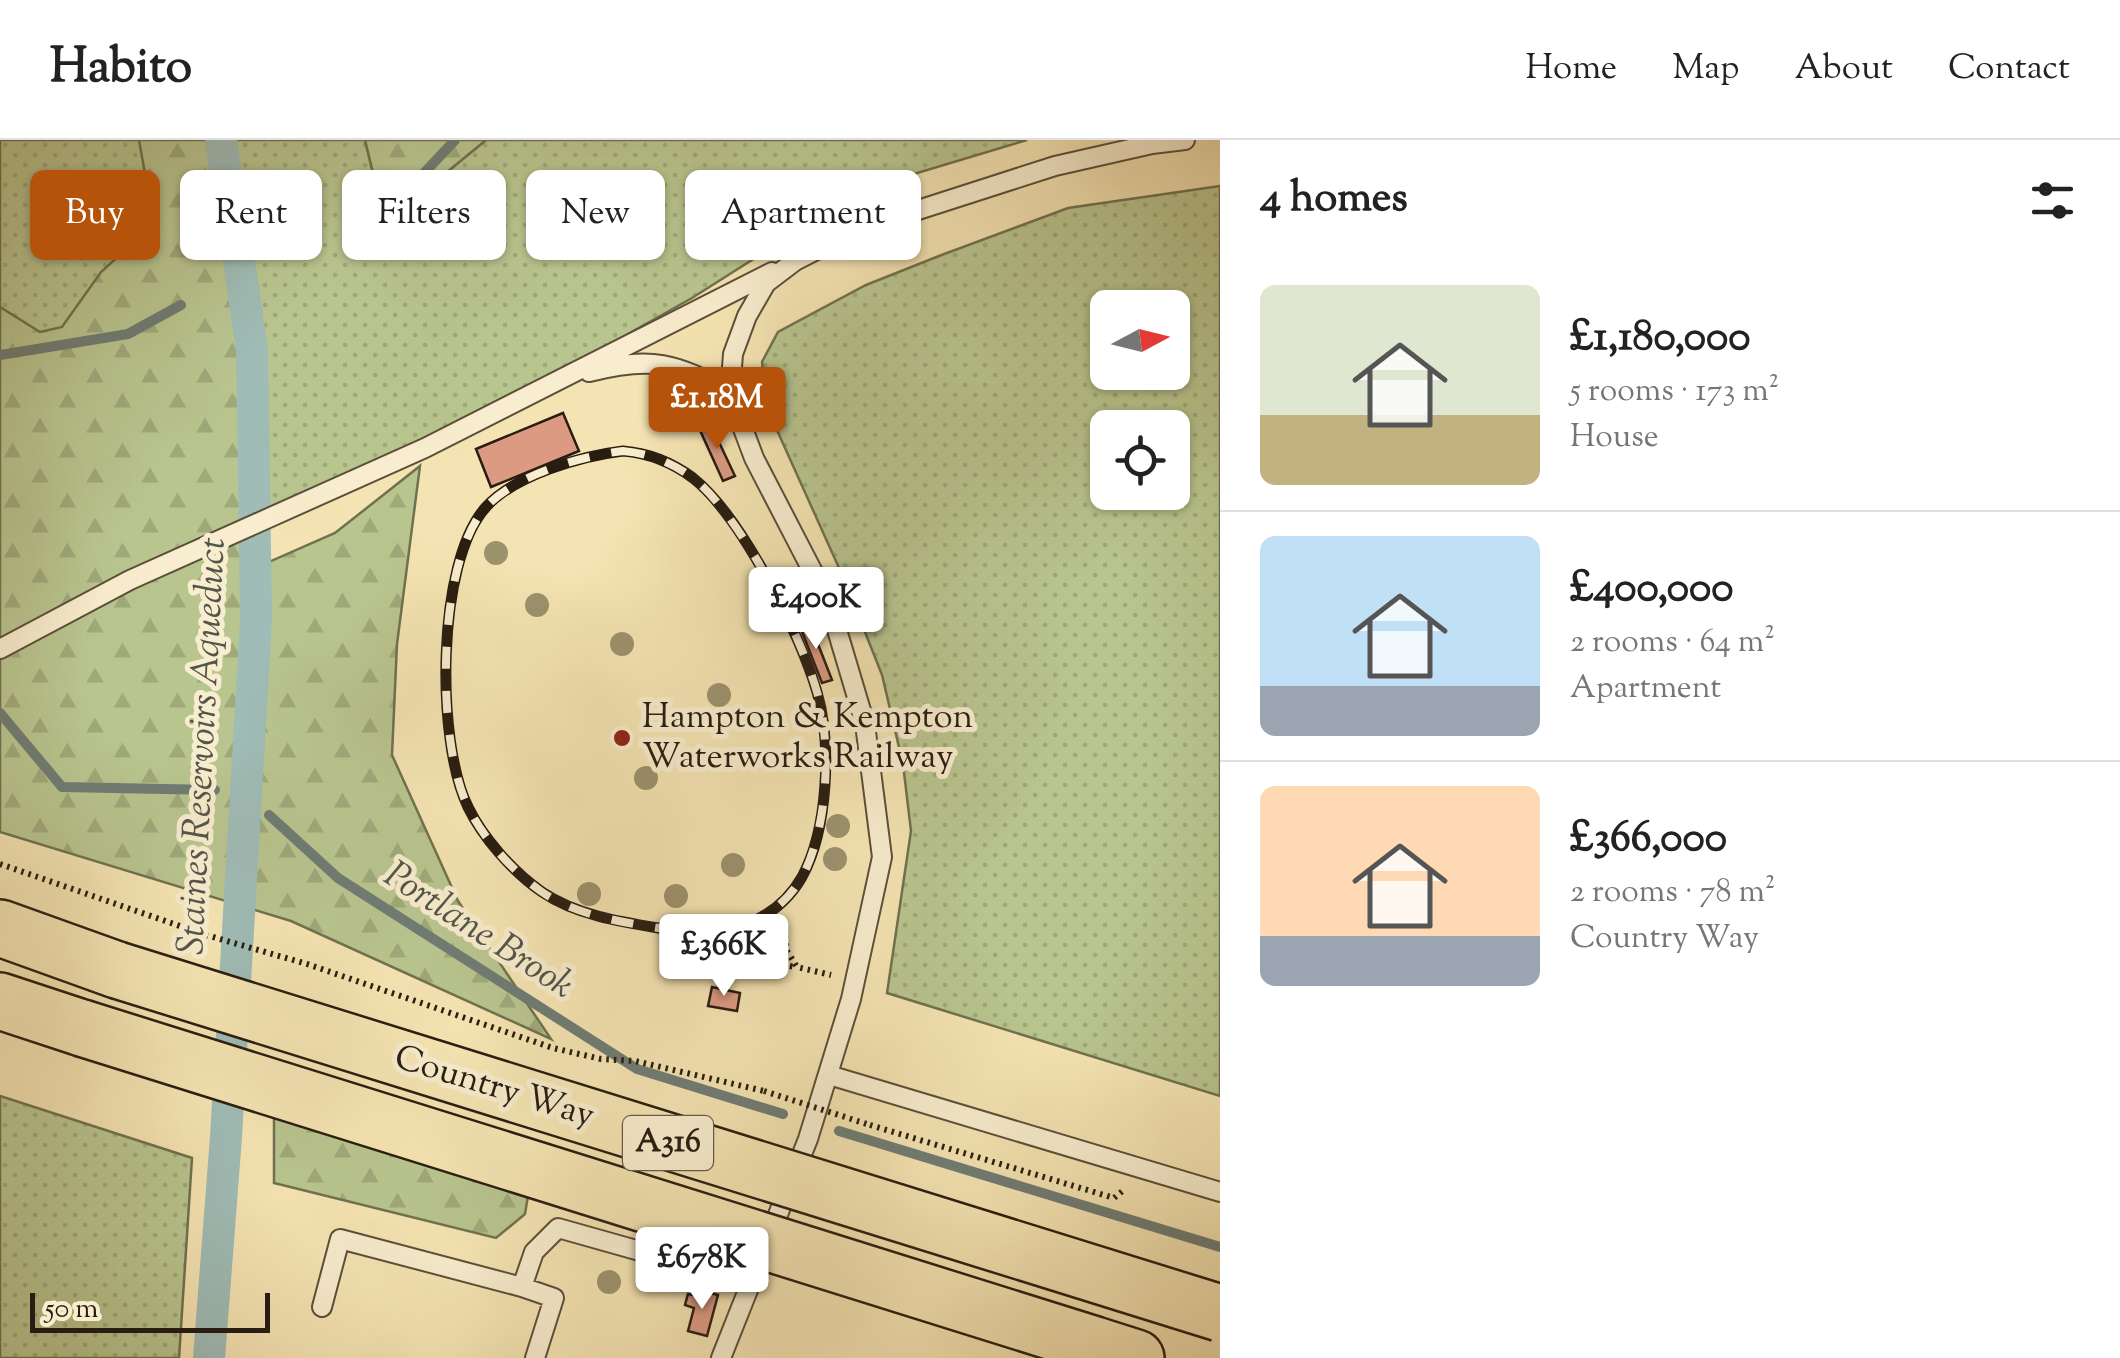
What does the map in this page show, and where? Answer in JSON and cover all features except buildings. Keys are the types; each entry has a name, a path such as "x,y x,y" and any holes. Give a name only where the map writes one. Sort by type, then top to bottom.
{"highway":[{"name":"Country Way","path":"0,928 117,970 1220,1313"},
{"name":"Country Way","path":"0,1001 1119,1354"}],"lane":[{"path":"0,649 130,580 425,448 856,230 1056,166 1185,140"},
{"path":"721,1358 808,1140 851,999 882,857 865,724 829,603 754,458 730,394 733,354 747,316 766,283 795,261"},
{"path":"554,381 618,365 652,362 693,372 730,394"},
{"path":"828,1075 1220,1192"},
{"path":"522,1288 534,1252 558,1228 750,1282"},
{"path":"322,1307 340,1240 554,1298 535,1358"}],"path":[{"path":"0,864 553,1048 600,1059 635,1061 764,1091 1114,1198"},
{"path":"783,921 787,951 796,967"},
{"path":"687,945 830,974 851,999"},
{"path":"730,970 732,955"},
{"path":"600,1059 603,1075"}],"green space":[{"path":"0,140 365,140 372,170 342,170 342,260 506,260 506,170 449,170 486,140 1027,140 921,172 685,170 685,260 752,260 692,298 425,448 0,649"},
{"path":"139,140 231,140 238,170 180,170 180,260 244,260 241,345 262,401 246,457 246,572 335,533 420,466 397,644 392,755 458,901 551,1039 291,921 0,832 0,307 40,332 62,327 101,272 114,260 160,260 160,170 144,170"},
{"path":"365,140 486,140 449,170 372,170"},
{"path":"1220,186 1220,1096 887,993 911,831 903,764 882,675 844,579 767,408 762,362 778,332 866,285 1068,208"},
{"path":"0,1096 192,1158 179,1358 0,1358"},
{"path":"274,1113 529,1190 525,1214 496,1238 274,1183"}],"waterway":[{"name":"Staines Reservoirs Aqueduct","path":"209,1358 256,620 252,350 221,140"},
{"path":"427,170 455,140"},
{"path":"0,355 128,334 181,305"},
{"name":"Portlane Brook","path":"0,713 62,787 215,790"},
{"name":"Portlane Brook","path":"269,815 338,878 637,1069 783,1114"},
{"name":"Portlane Brook","path":"839,1131 1220,1247"}],"railway":[{"path":"623,451 651,456 693,478 730,519 783,608 809,667 822,713 825,786 811,857 791,893 777,906 762,917 728,930 690,932 638,925 556,901 520,875 490,842 474,819 458,778 450,740 446,653 458,568 470,533 486,507 514,485 569,462 623,451"}],"place":[{"name":"Hampton & Kempton Waterworks Railway","path":"622,738"}]}
